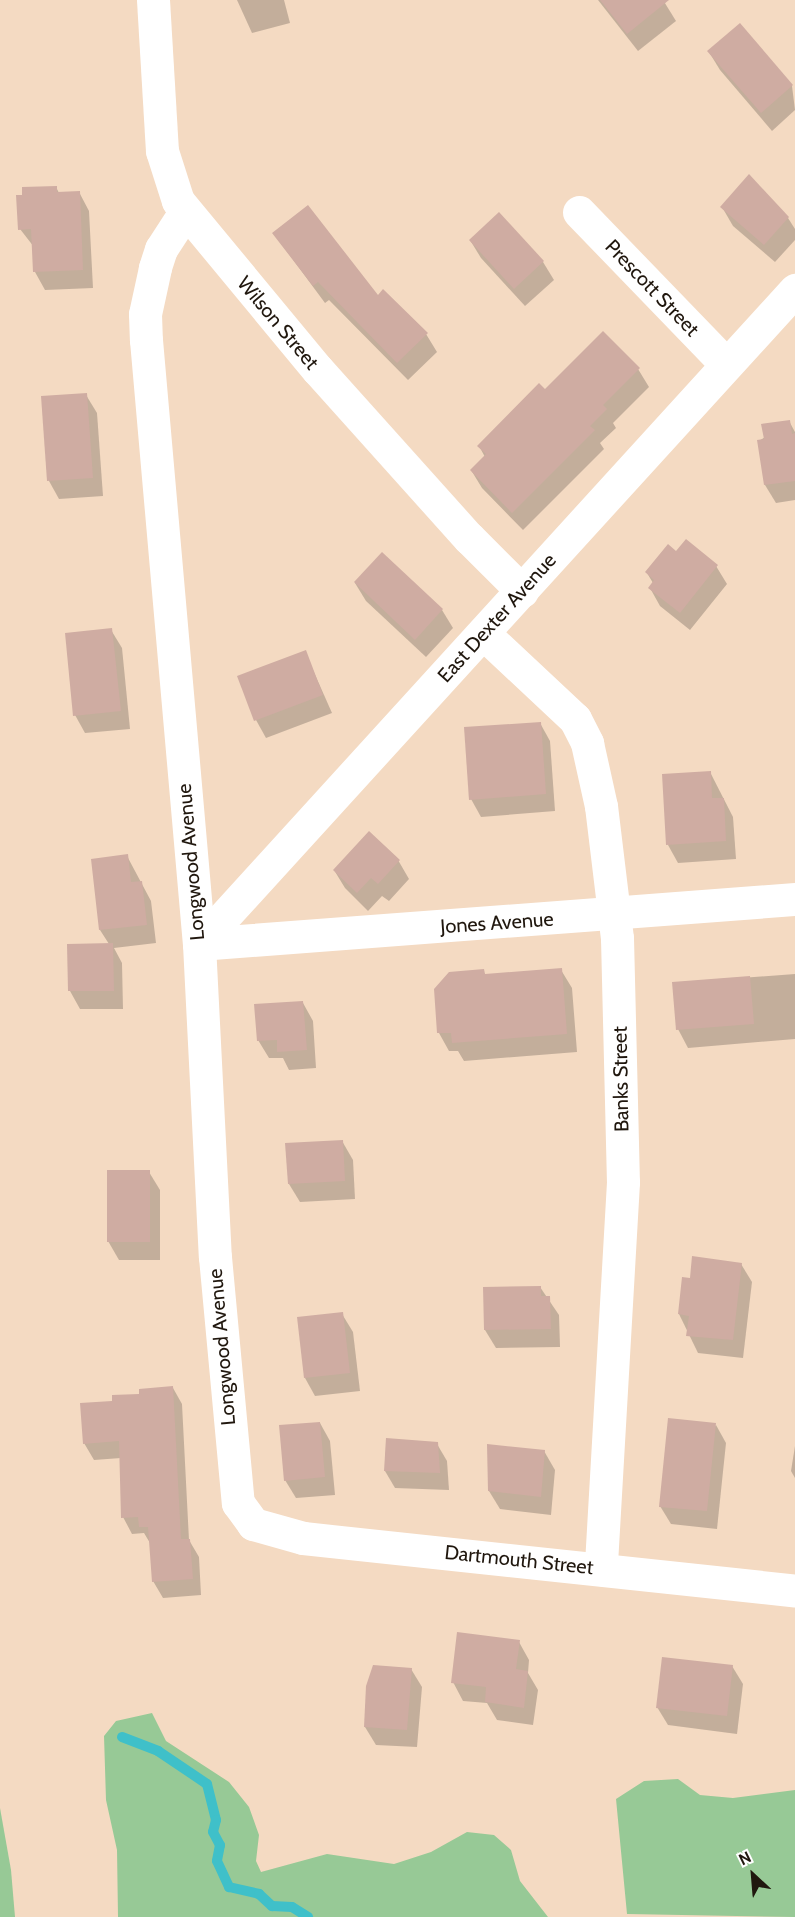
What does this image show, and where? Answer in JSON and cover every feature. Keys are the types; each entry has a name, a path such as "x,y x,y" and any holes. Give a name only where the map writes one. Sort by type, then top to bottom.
{"street":[{"name":"Wilson Street","path":"153,0 162,151 167,178 185,212 318,370 469,538 522,591"},
{"name":"Longwood Avenue","path":"185,212 154,268 145,314 146,340 199,944 215,1257 233,1472 238,1503 247,1519"},
{"name":"Prescott Street","path":"579,212 726,364"},
{"name":"East Dexter Avenue","path":"199,944 795,290"},
{"name":"Banks Street","path":"483,633 566,708 583,733 601,806 614,912 623,1182 601,1569"},
{"name":"Jones Avenue","path":"199,944 795,899"},
{"name":"Dartmouth Street","path":"247,1519 263,1528 303,1538 795,1591"}],"green space":[{"path":"152,1713 166,1741 229,1782 249,1807 259,1835 256,1861 261,1872 327,1854 394,1864 431,1852 467,1832 494,1835 511,1850 520,1881 548,1917 118,1917 117,1850 106,1800 104,1736 116,1721"},
{"path":"678,1779 700,1795 733,1798 795,1790 795,1917 627,1914 616,1799 644,1781"},
{"path":"0,1808 11,1870 15,1917 0,1917"}],"building":[{"path":"600,0 669,0 627,34"},
{"path":"740,23 793,85 761,113 707,51"},
{"path":"749,174 789,217 764,245 720,207"},
{"path":"57,186 57,192 80,191 83,270 33,272 31,229 18,230 16,195 22,195 22,187"},
{"path":"308,205 378,295 383,289 428,333 397,363 318,282 313,286 272,233"},
{"path":"499,212 544,261 514,289 469,240"},
{"path":"603,331 640,368 603,405 607,409 590,426 595,430 512,513 470,470 486,454 477,446 539,383 545,389"},
{"path":"87,393 93,478 47,481 41,396"},
{"path":"790,420 792,434 795,433 795,481 764,485 757,440 764,439 761,424"},
{"path":"686,539 718,565 680,613 648,588 654,580 645,572 668,544 676,551"},
{"path":"382,552 443,609 415,640 354,582"},
{"path":"112,628 121,711 73,716 65,633"},
{"path":"306,650 323,695 254,721 237,676"},
{"path":"541,722 546,794 469,800 464,727"},
{"path":"711,771 712,798 724,798 726,841 666,845 662,774"},
{"path":"369,831 400,860 378,884 371,878 357,893 333,870"},
{"path":"128,854 131,882 142,881 147,925 99,930 91,859"},
{"path":"113,943 114,991 68,991 67,944"},
{"path":"562,968 567,1034 452,1043 451,1033 437,1033 434,989 449,972 484,969 485,974"},
{"path":"750,976 754,1024 676,1030 672,982"},
{"path":"303,1001 307,1050 277,1052 277,1040 257,1041 254,1004"},
{"path":"343,1140 345,1181 288,1184 285,1143"},
{"path":"107,1170 150,1170 150,1242 107,1242"},
{"path":"692,1256 742,1263 733,1340 686,1336 689,1316 678,1314 682,1277 690,1278"},
{"path":"541,1286 541,1296 550,1296 551,1329 484,1330 483,1287"},
{"path":"343,1312 350,1373 304,1378 297,1317"},
{"path":"173,1386 181,1539 190,1539 193,1579 152,1582 148,1527 139,1527 138,1517 121,1518 119,1441 83,1444 80,1403 112,1401 112,1395 139,1394 139,1389"},
{"path":"668,1418 716,1423 707,1511 659,1507"},
{"path":"320,1422 325,1477 284,1481 279,1425"},
{"path":"386,1438 438,1442 440,1473 384,1471"},
{"path":"487,1444 545,1450 541,1497 488,1491"},
{"path":"457,1632 520,1640 516,1669 528,1671 524,1708 485,1702 486,1687 451,1683"},
{"path":"662,1657 733,1665 727,1716 656,1708"},
{"path":"373,1665 412,1668 407,1730 364,1727 366,1686"}],"waterway":[{"path":"122,1737 158,1751 207,1784 216,1820 213,1832 220,1845 217,1861 229,1887 259,1894 272,1906 292,1907 308,1917"}]}
